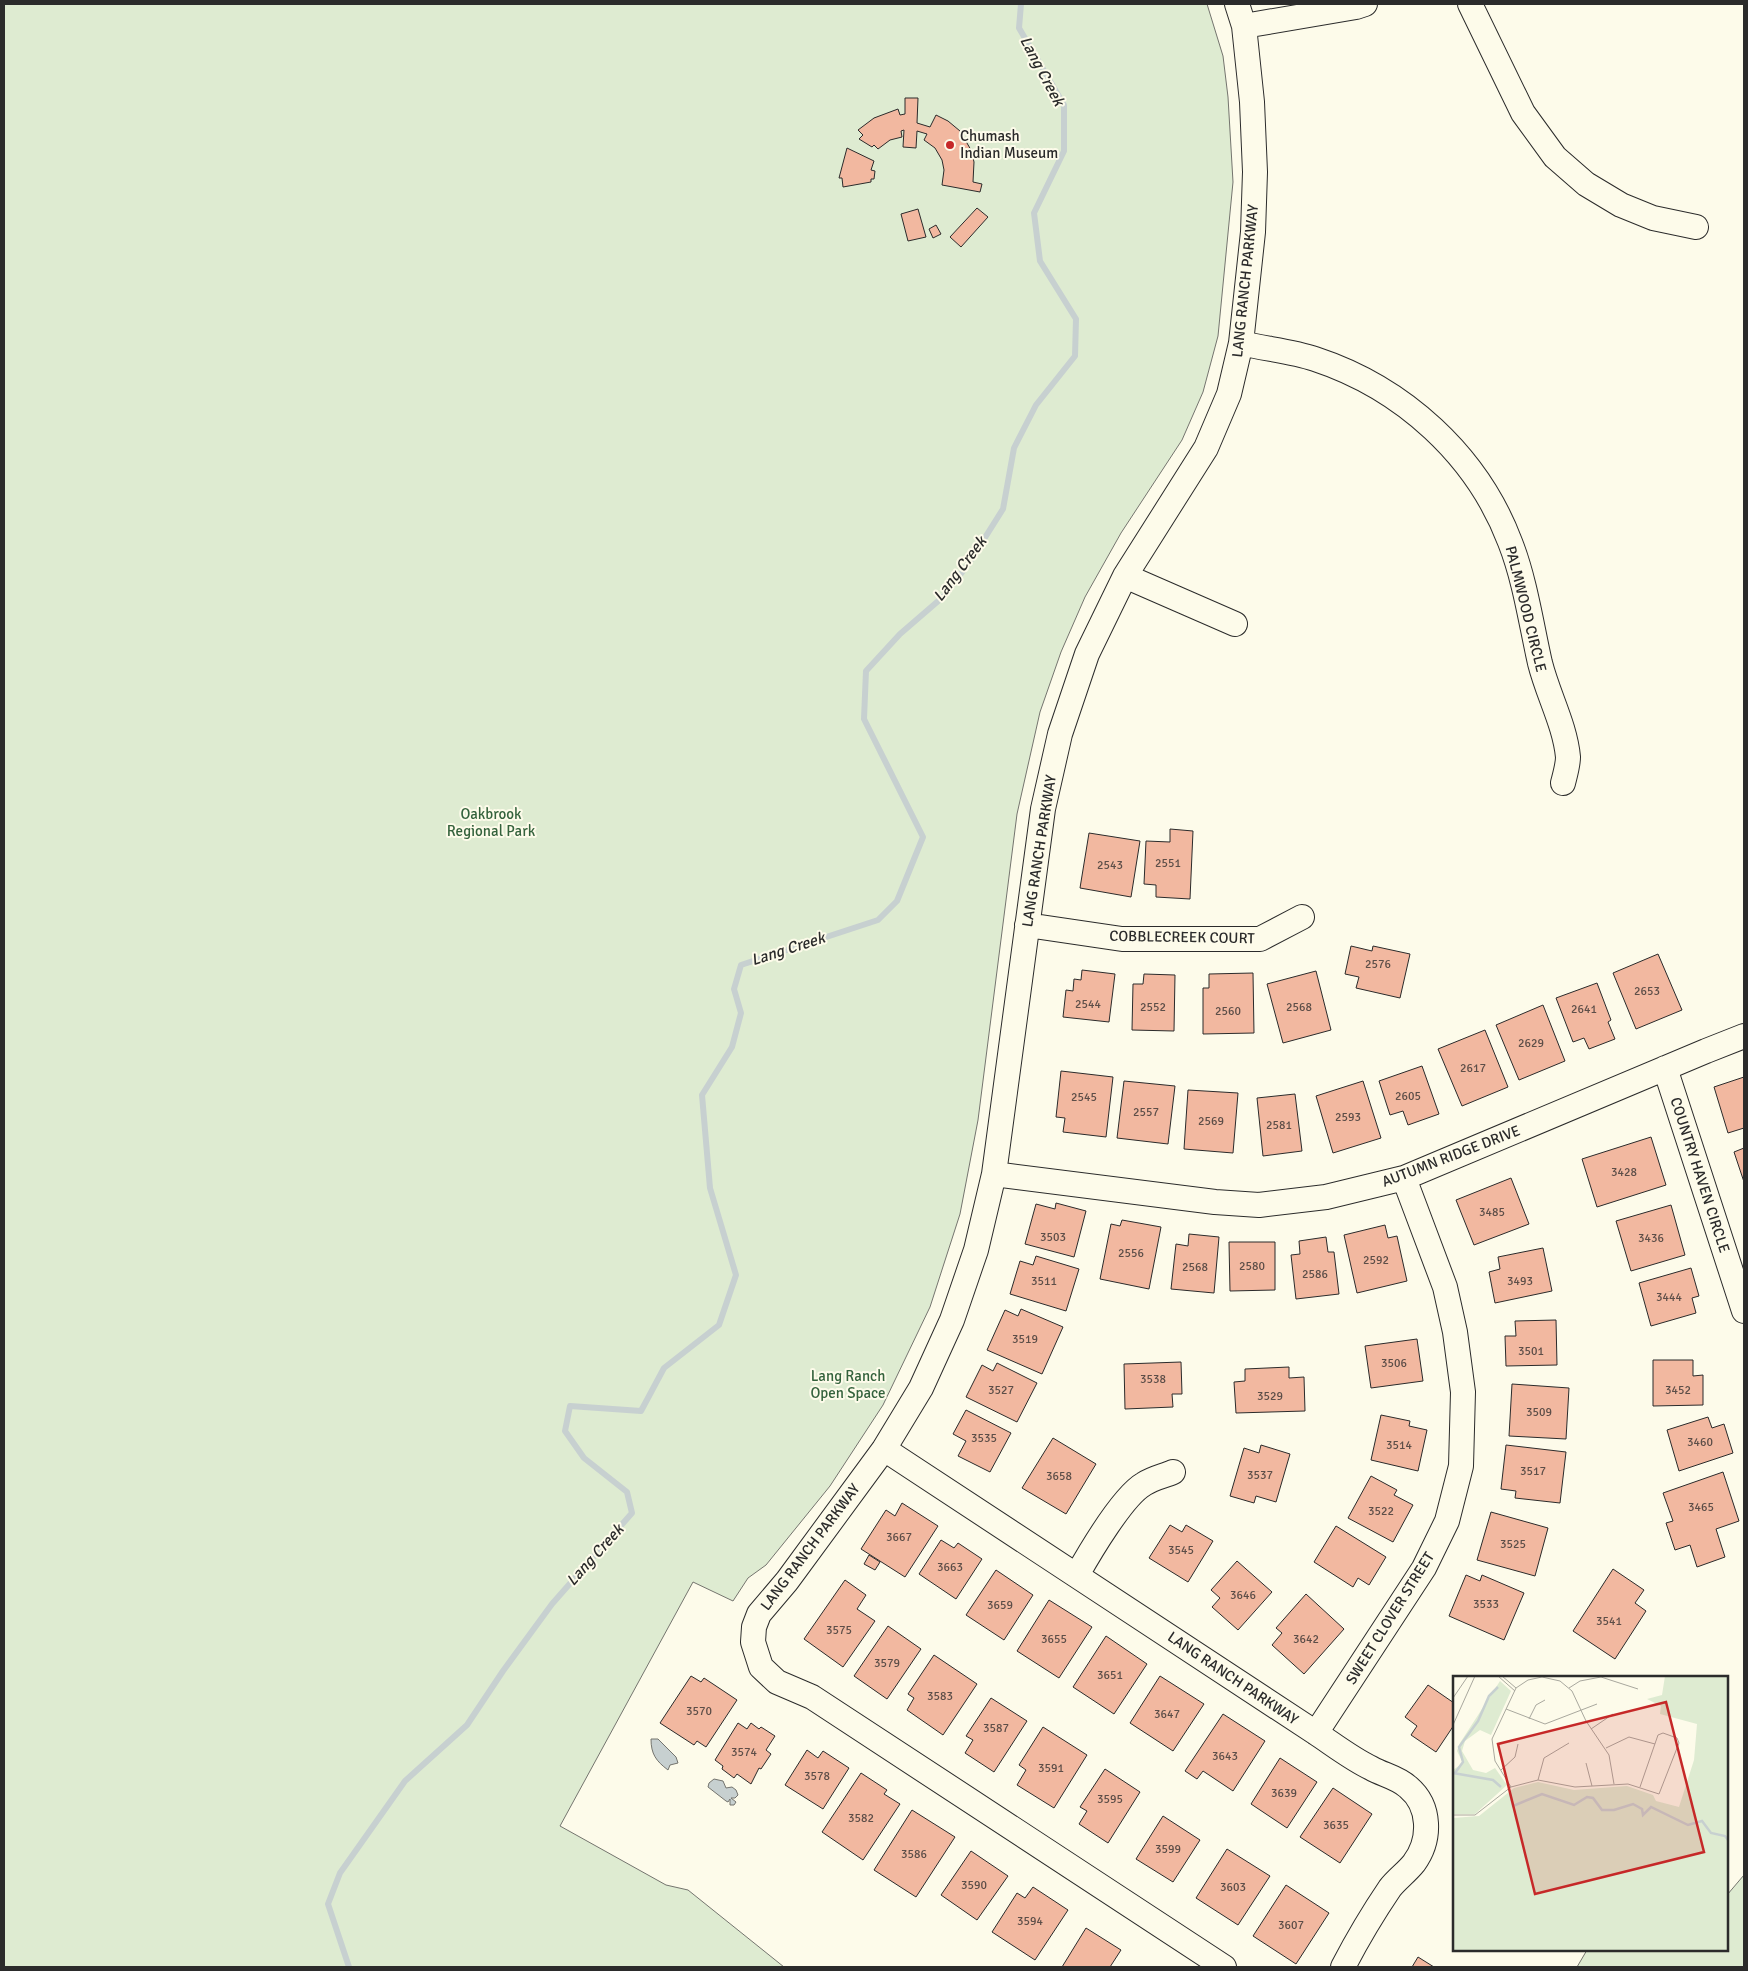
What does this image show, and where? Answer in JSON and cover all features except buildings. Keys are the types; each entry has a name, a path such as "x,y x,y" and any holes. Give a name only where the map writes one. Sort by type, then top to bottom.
{"street":[{"name":"LANG RANCH PARKWAY","path":"1224,1967 812,1697 777,1682 761,1667 752,1642 754,1627 759,1614 787,1581 884,1449 921,1388 952,1320 976,1250 994,1174 1042,810 1060,734 1087,654 1125,576 1206,448 1228,394 1241,344 1253,232 1255,172 1252,102 1244,26 1238,4"},
{"path":"1244,26 1365,4"},
{"path":"1470,4 1523,113 1555,156 1586,184 1621,205 1653,218 1696,227"},
{"name":"PALMWOOD CIRCLE","path":"1241,344 1314,359 1375,384 1424,419 1469,468 1494,507 1510,542 1522,580 1544,678 1562,729 1568,759 1563,783"},
{"path":"1125,576 1235,624"},
{"name":"COBBLECREEK COURT","path":"1027,925 1122,939 1260,939 1302,917"},
{"name":"AUTUMN RIDGE DRIVE","path":"994,1174 1215,1202 1259,1205 1326,1197 1404,1178 1744,1036"},
{"name":"COUNTRY HAVEN CIRCLE","path":"1665,1068 1744,1311"},
{"name":"SWEET CLOVER STREET","path":"1316,1733 1424,1568 1447,1521 1461,1466 1463,1392 1455,1332 1445,1287 1404,1178"},
{"name":"LANG RANCH PARKWAY","path":"884,1449 1371,1769 1396,1778 1409,1787 1425,1814 1427,1826 1422,1849 1414,1862 1391,1887 1344,1967"},
{"path":"1077,1575 1127,1499 1143,1484 1173,1472"}],"green space":[{"name":"Oakbrook Regional Park","path":"4,4 1207,4 1223,56 1228,97 1233,182 1218,336 1203,392 1182,440 1121,533 1085,597 1061,652 1040,712 1017,814 978,1120 960,1214 930,1307 883,1405 830,1486 766,1565 748,1578 733,1601 693,1582 560,1826 666,1885 688,1890 784,1967 4,1967"},
{"path":"1744,1875 1744,1967 1577,1967 1586,1951 1728,1951 1728,1894"}],"shaded area":[{"path":"651,1739 658,1739 676,1757 678,1763 670,1765 668,1770 664,1767 653,1753"},
{"path":"714,1779 723,1781 726,1788 732,1787 736,1790 738,1795 735,1798 731,1798 736,1802 734,1805 730,1805 730,1799 728,1802 726,1801 708,1787 709,1783"}],"waterway":[{"name":"Lang Creek","path":"349,1967 328,1904 340,1873 405,1781 467,1725 503,1671 552,1604 632,1513 627,1492 584,1458 565,1431 570,1406 641,1411 664,1368 719,1325 736,1275 710,1188 702,1095 732,1047 741,1013 734,989 741,965 878,920 897,901 923,837 864,719 866,671 900,634 944,596 969,563 1003,509 1014,448 1036,405 1075,356 1076,319 1040,261 1034,213 1064,151 1064,105 1019,28 1021,4"}],"place":[{"name":"Chumash Indian Museum","path":"950,145"}],"park label":[{"name":"Lang Ranch Open Space","path":"848,1384"}]}
